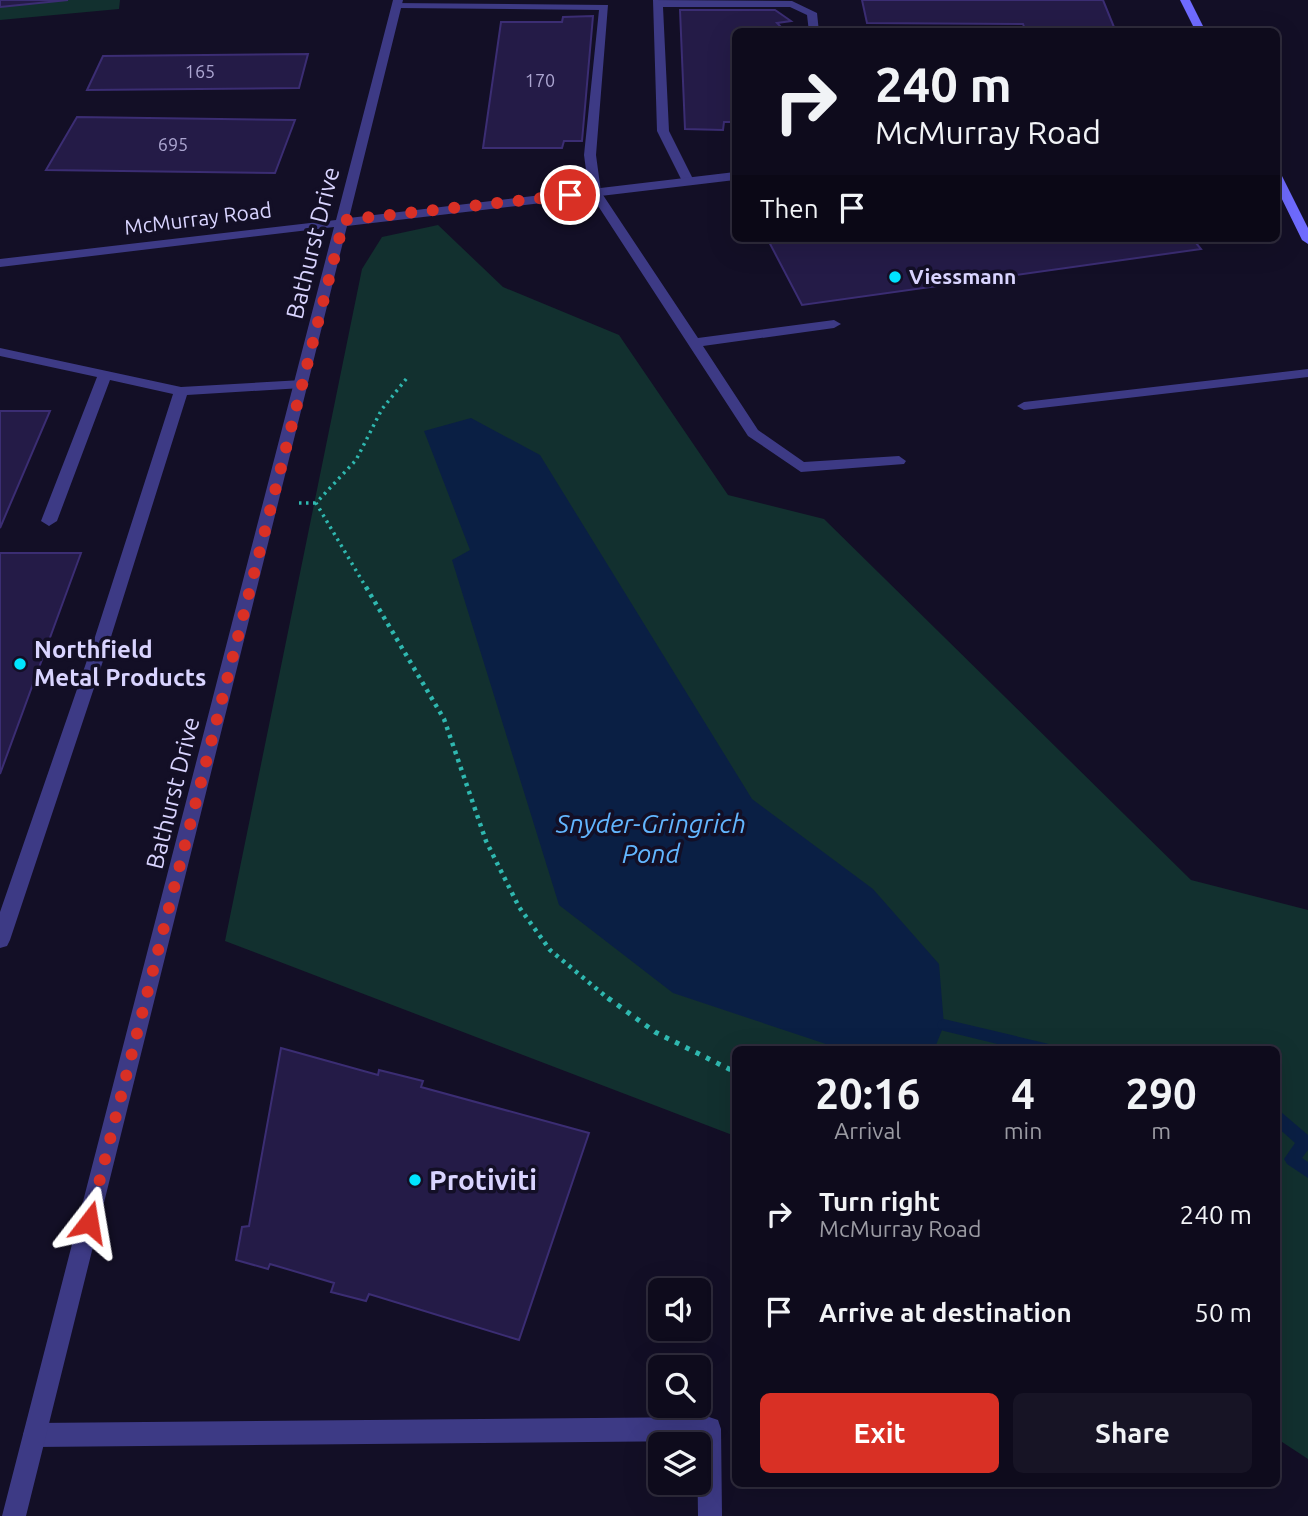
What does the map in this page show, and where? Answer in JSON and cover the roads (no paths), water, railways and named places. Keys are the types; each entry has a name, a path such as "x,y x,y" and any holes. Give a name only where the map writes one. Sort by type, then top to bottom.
{"street":[{"path":"1185,0 1199,28"},
{"path":"688,181 663,131 658,2 792,4 812,13 814,28"},
{"path":"398,3 604,7 590,155 595,192 753,433 802,467 899,461"},
{"name":"Bathurst Drive","path":"14,1516 398,3"},
{"name":"McMurray Road","path":"0,263 344,220 732,176"},
{"path":"1280,184 1308,240"},
{"path":"694,343 834,324"},
{"path":"0,352 181,391 302,384"},
{"path":"1024,406 1308,373"},
{"path":"49,521 105,374"},
{"path":"0,940 5,909 102,640 181,391"},
{"path":"35,1435 709,1429 710,1516"}],"water":[{"name":"Snyder-Gringrich Pond","path":"471,418 540,455 752,799 873,889 939,964 944,1025 936,1046 832,1046 673,993 559,905 452,560 470,550 424,431"}],"waterway":[{"path":"944,1025 1032,1046"},
{"path":"1280,1120 1305,1142 1292,1159 1308,1171"}],"place":[{"name":"Viessmann","path":"895,277"},
{"name":"Northfield Metal Products","path":"20,664"},
{"name":"Protiviti","path":"415,1180"}]}
